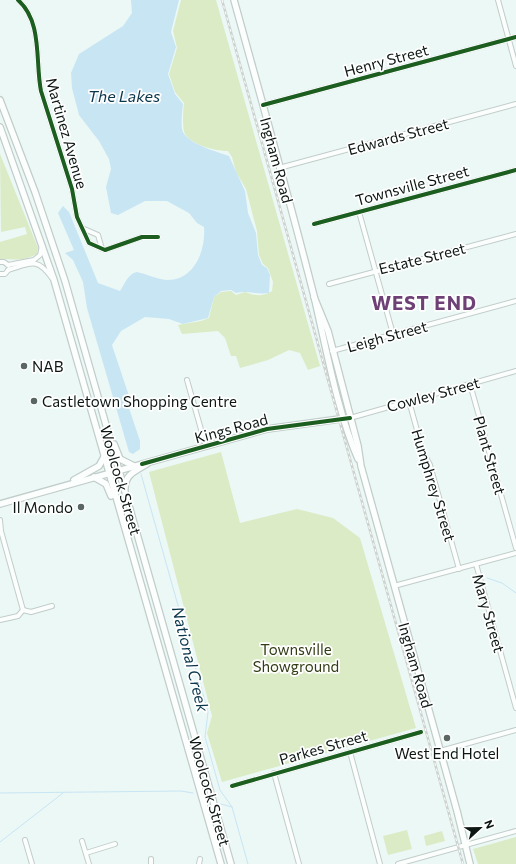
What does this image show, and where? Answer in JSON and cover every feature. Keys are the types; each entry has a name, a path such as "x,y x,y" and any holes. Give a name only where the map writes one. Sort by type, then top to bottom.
{"main road":[{"name":"Ingham Road","path":"234,0 314,298 326,323 330,352 347,418 352,446 361,466 470,864"},
{"name":"Woolcock Street","path":"0,100 50,236 125,491 231,864"},
{"name":"Woolcock Street","path":"0,127 54,280 221,864"},
{"path":"102,414 118,456 134,466"},
{"name":"Kings Road","path":"0,504 267,429 347,418"},
{"path":"65,485 99,466 104,457"},
{"path":"125,491 125,481 129,475 152,461"},
{"path":"94,477 104,482 110,491 129,558 140,584"}],"street":[{"name":"Martinez Avenue","path":"18,0 26,8 35,33 38,75 41,91 72,189 77,217 87,240"},
{"path":"498,0 516,66"},
{"name":"Henry Street","path":"263,105 516,37"},
{"name":"Edwards Street","path":"279,168 516,104"},
{"name":"Townsville Street","path":"314,224 516,170"},
{"path":"359,212 393,334"},
{"path":"82,228 98,235 98,241 102,249"},
{"path":"93,233 88,236 87,240 89,243 102,249 110,249 142,237 158,237"},
{"name":"Estate Street","path":"328,284 516,234"},
{"path":"94,245 98,241"},
{"path":"0,262 4,262 8,265 34,260 40,256 42,245"},
{"path":"0,274 5,274 8,270 30,264 39,264 45,268 54,280"},
{"path":"8,265 8,270"},
{"name":"Leigh Street","path":"330,352 516,301"},
{"name":"Cowley Street","path":"347,418 516,372"},
{"path":"187,380 206,446"},
{"name":"Plant Street","path":"470,384 516,548"},
{"name":"Humphrey Street","path":"409,401 423,452 430,465 459,569"},
{"path":"0,520 0,530 23,610"},
{"path":"394,586 516,553"},
{"name":"Mary Street","path":"476,564 516,708"},
{"path":"23,610 30,612 52,606"},
{"path":"0,620 18,616 23,610"},
{"path":"440,751 516,730"},
{"name":"Parkes Street","path":"232,786 421,732"},
{"path":"350,752 380,864"},
{"path":"274,773 299,864"},
{"path":"398,864 516,831"},
{"path":"25,840 32,864"},
{"path":"82,841 89,864"},
{"path":"86,853 115,844"},
{"path":"151,859 151,864"},
{"path":"199,864 200,859"}],"green space":[{"name":"The Lakes","path":"181,0 216,0 320,366 308,370 300,353 289,350 268,360 240,368 236,356 231,356 225,338 218,331 182,334 178,325 209,318 214,297 221,292 231,291 236,295 245,292 255,295 262,295 272,291 273,282 268,268 263,264 259,255 257,231 246,189 236,172 232,157 228,151 211,149 198,144 188,138 183,128 184,103 175,92 169,74 177,48 173,31"},
{"path":"0,154 38,248 37,254 18,260 0,259 0,242 27,234 25,227 1,232"},
{"name":"Townsville Showground","path":"221,452 240,523 297,509 333,518 360,538 416,728 222,782 207,733 212,716 149,472"},
{"path":"407,830 412,849 388,855 383,836"},
{"path":"442,831 445,841 426,846 424,836"},
{"path":"516,837 516,864 478,864 473,849"}],"water":[{"name":"The Lakes","path":"131,0 179,0 171,32 176,47 168,74 175,94 183,104 182,129 184,134 195,143 229,156 245,191 248,213 256,233 258,255 262,265 267,268 270,275 269,293 236,293 231,290 221,291 214,297 208,318 183,324 169,319 145,317 121,331 112,345 128,393 129,408 140,441 140,449 133,454 129,452 87,308 83,282 73,260 65,253 74,250 58,213 63,206 69,212 98,283 120,291 129,277 137,272 164,280 177,279 192,269 201,253 204,227 197,223 189,213 167,201 145,201 118,215 111,213 106,187 111,169 109,159 99,141 79,115 72,88 71,73 79,54 123,26 132,13"}],"waterway":[{"name":"National Creek","path":"141,474 208,712 205,737 220,790 232,807 248,864"},
{"path":"487,578 502,583 516,593"},
{"path":"0,793 181,791 193,793"},
{"path":"0,842 63,793"},
{"name":"National Creek","path":"221,804 232,807"}],"railway":[{"path":"222,0 463,864"}],"cycle path":[{"path":"18,0 26,9 35,31 41,91 72,189 77,217 89,243 105,250 142,237 158,237"},
{"path":"263,105 516,37"},
{"path":"314,224 516,170"},
{"path":"142,464 267,429 350,418"},
{"path":"232,786 421,732"}],"place":[{"name":"NAB","path":"24,366"},
{"name":"Castletown Shopping Centre","path":"34,401"},
{"name":"Il Mondo","path":"81,507"},
{"name":"West End Hotel","path":"447,738"}],"district":[{"name":"WEST END","path":"424,302"}]}
